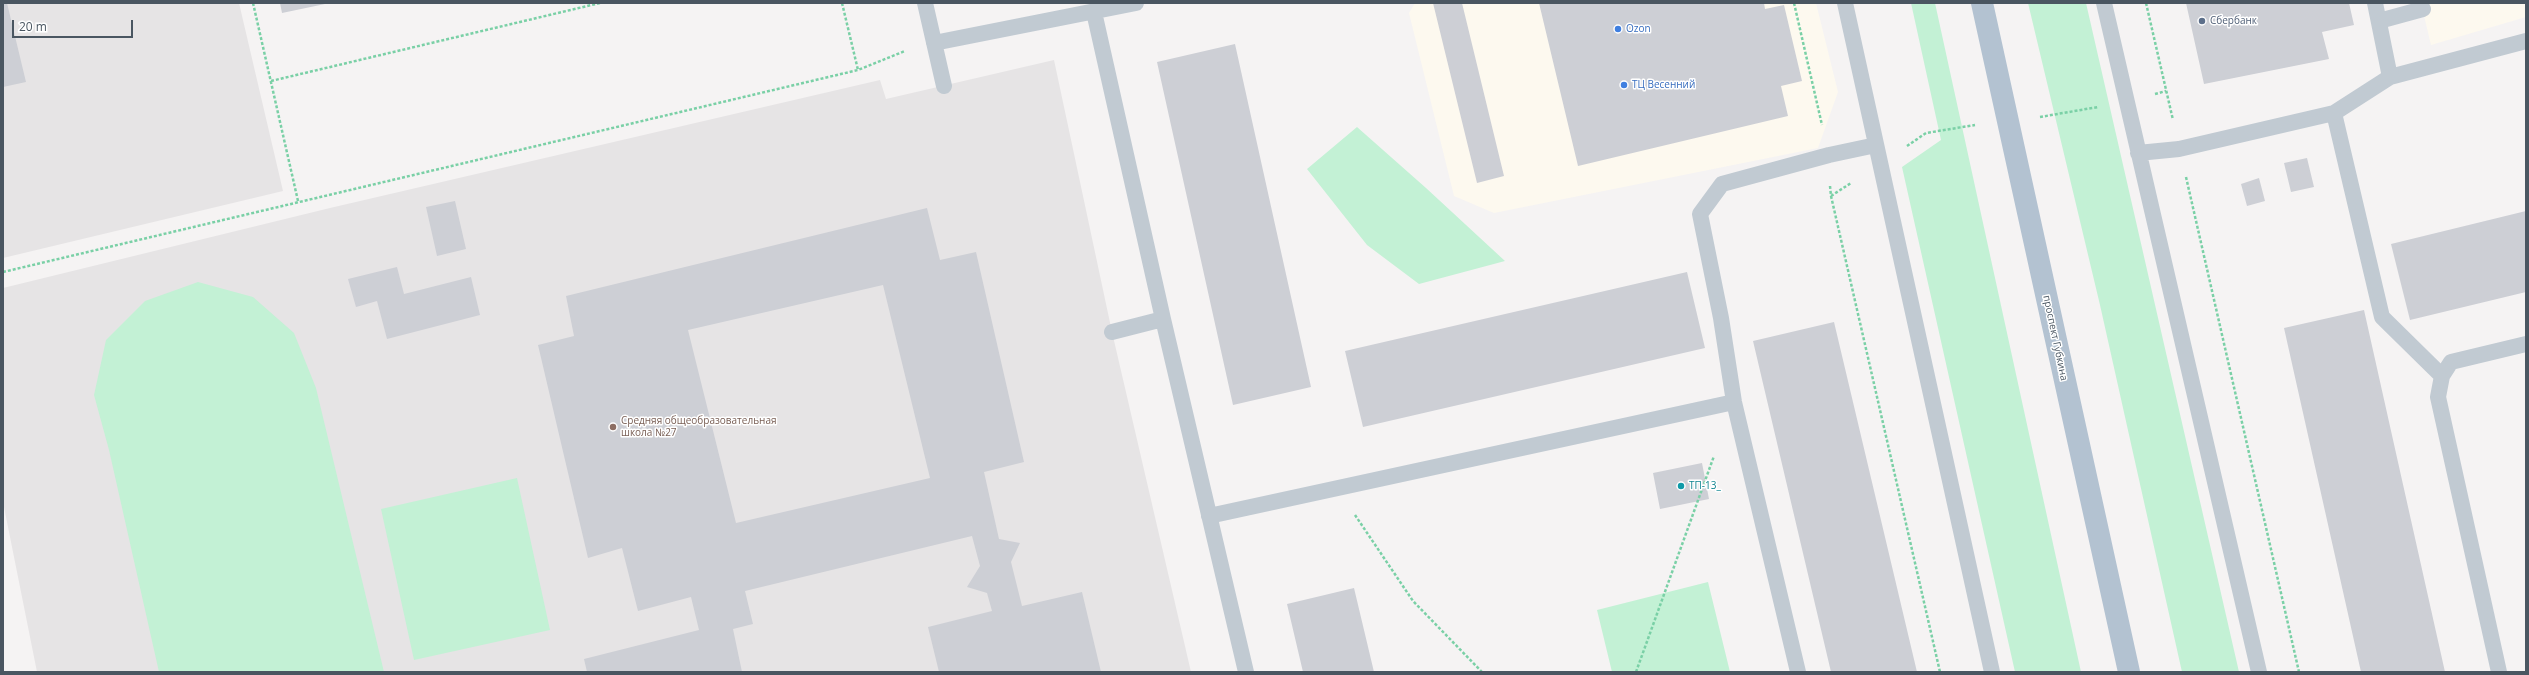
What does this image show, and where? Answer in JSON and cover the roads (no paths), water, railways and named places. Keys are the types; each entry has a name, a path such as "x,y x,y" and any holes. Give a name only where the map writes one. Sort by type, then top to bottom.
{"main road":[{"name":"проспект Губкина","path":"1982,3 2129,672"}],"lane":[{"path":"925,3 944,86"},
{"path":"934,43 1136,3"},
{"path":"1845,3 1992,672"},
{"path":"2104,3 2259,672"},
{"path":"2375,3 2390,76"},
{"path":"2379,21 2423,9"},
{"path":"1094,12 1163,319 1246,672"},
{"path":"2138,154 2179,149 2334,113 2390,76 2526,41"},
{"path":"2334,113 2382,317 2442,376"},
{"path":"1798,672 1734,402 1721,318 1700,214 1722,184 1829,154 1876,145"},
{"path":"1112,332 1163,319"},
{"path":"2499,672 2438,396 2442,376 2451,362 2526,344"},
{"path":"1209,516 1734,402"}],"place":[{"name":"Сбербанк","path":"2202,21"},
{"name":"Ozon","path":"1618,29"},
{"name":"ТЦ Весенний","path":"1624,85"},
{"name":"Средняя общеобразовательная школа №27","path":"613,427"},
{"name":"ТП-13_","path":"1681,486"}]}
